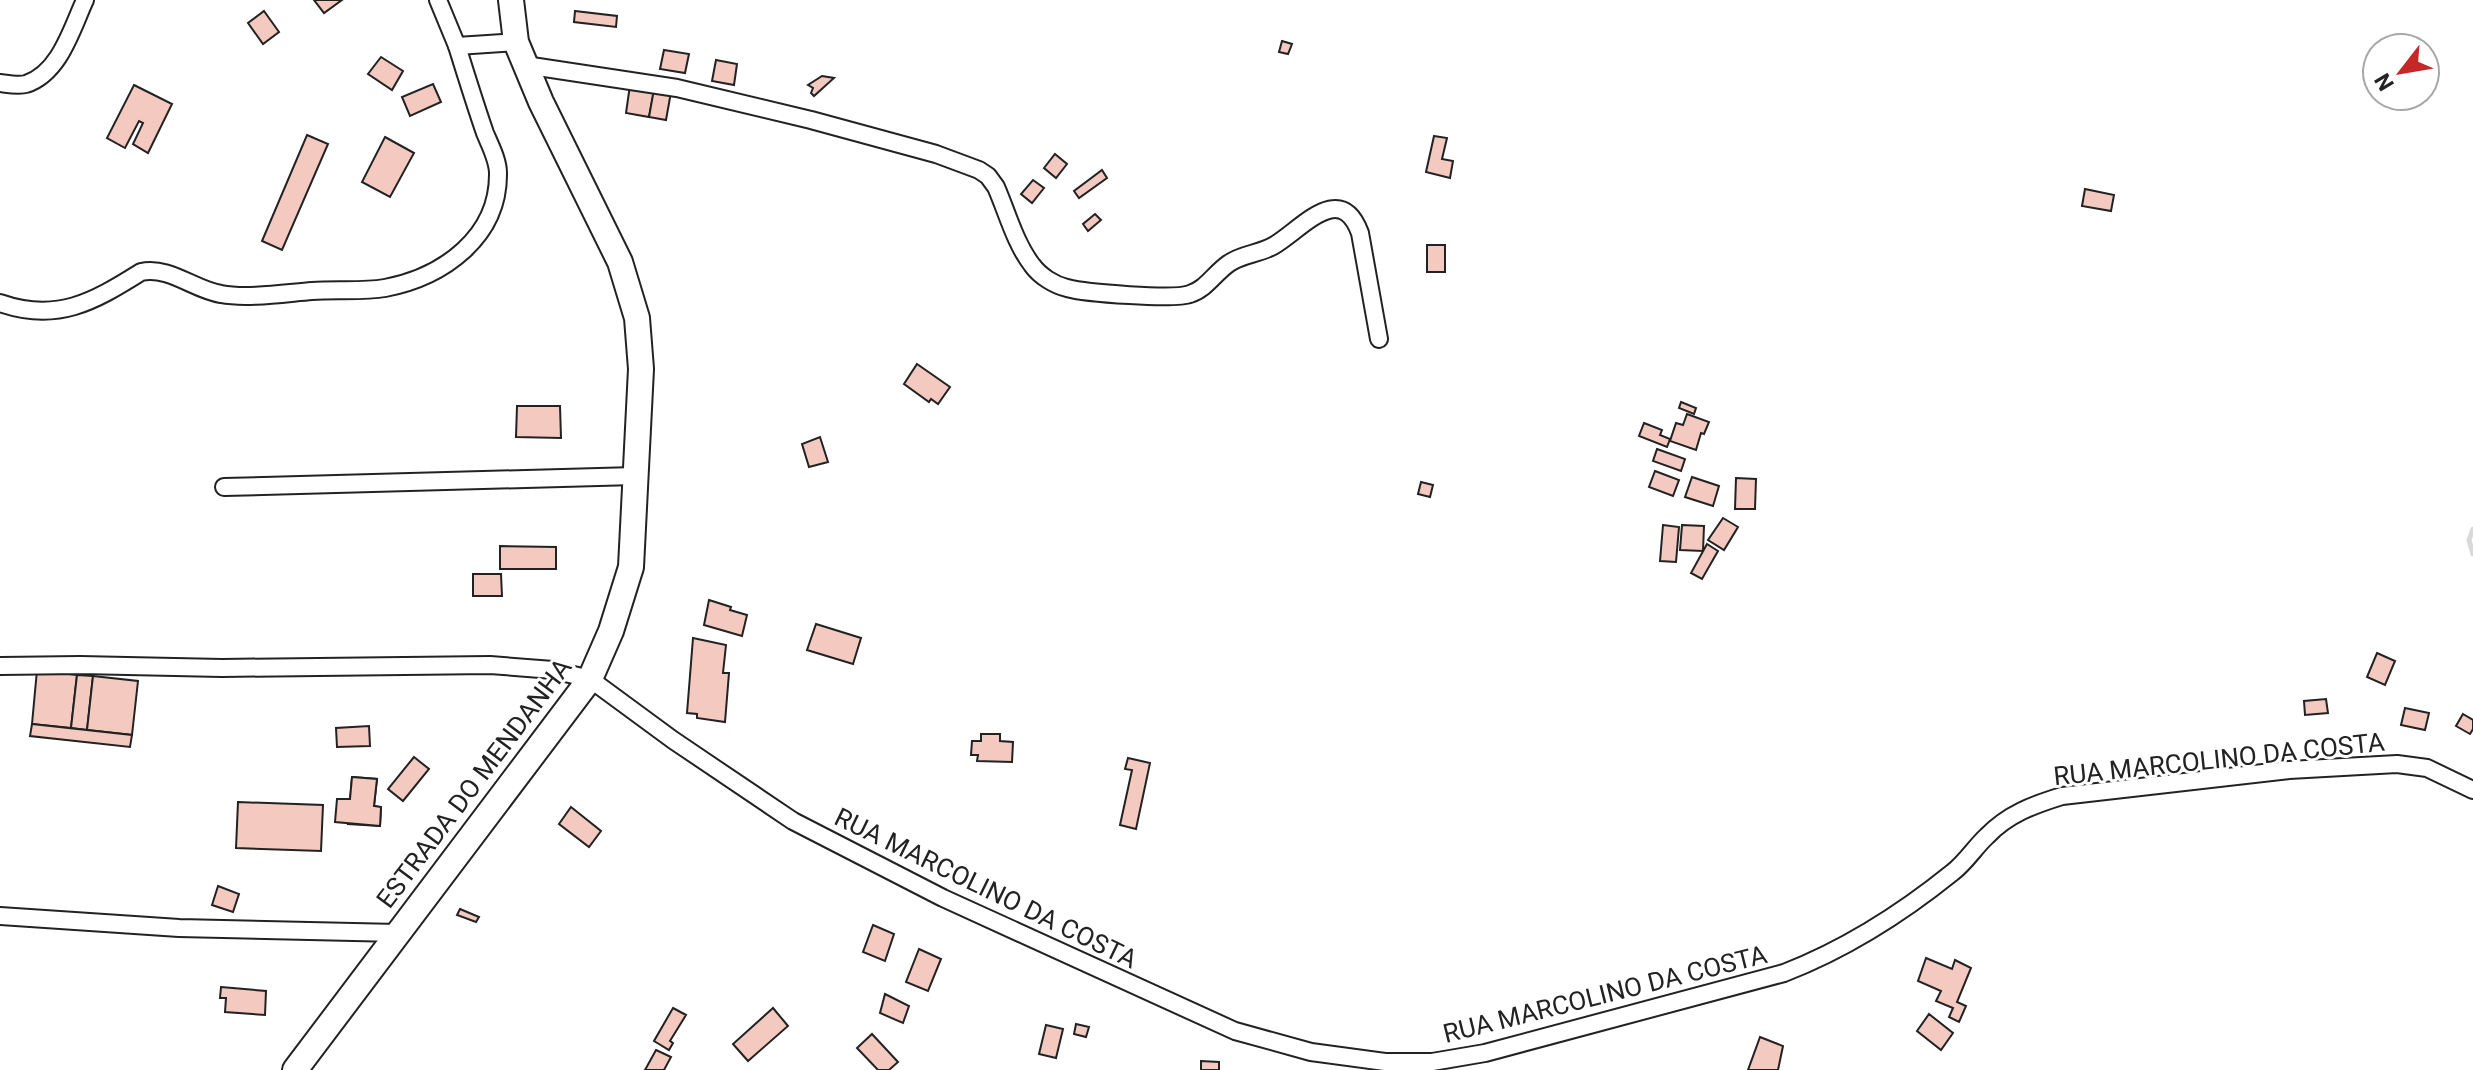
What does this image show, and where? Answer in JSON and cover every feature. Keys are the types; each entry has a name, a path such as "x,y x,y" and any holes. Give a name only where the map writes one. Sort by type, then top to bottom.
{"main road":[{"name":"ESTRADA DO MENDANHA","path":"295,1070 590,679 611,631 631,567 641,369 637,318 620,262 525,65 516,42 511,0"}],"street":[{"path":"0,83 24,85 58,59 85,0"},
{"path":"0,303 22,311 48,311 85,304 141,272 151,270 221,294 262,295 382,289 415,280 446,264 473,243 496,200 499,170 438,0"},
{"path":"457,46 516,42"},
{"path":"525,65 677,88 811,120 936,154 979,170 996,187 1032,265 1050,281 1068,289 1186,296 1199,290 1227,264 1275,245 1313,216 1327,210 1343,210 1355,220 1360,233 1379,339"},
{"path":"224,487 635,476"},
{"path":"0,666 222,668 490,665 553,670 590,679"},
{"name":"RUA MARCOLINO DA COSTA","path":"590,679 673,740 793,821 943,898 1235,1031 1311,1052 1385,1062 1432,1062 1485,1053 1784,973 1814,962 1910,906 1958,868 2004,820 2032,805 2062,796 2289,770 2397,764 2427,768 2473,790"},
{"path":"0,916 179,928 398,933"}],"building":[{"path":"314,0 342,0 324,13"},
{"path":"264,11 279,32 263,44 248,23"},
{"path":"575,11 617,16 616,27 574,22"},
{"path":"1282,41 1292,44 1288,54 1279,52"},
{"path":"664,50 689,54 685,73 660,69"},
{"path":"381,57 403,71 392,90 368,74"},
{"path":"716,60 737,64 734,85 712,81"},
{"path":"822,76 834,78 814,96 811,93 813,88 808,85"},
{"path":"433,84 441,102 410,116 402,97"},
{"path":"134,85 172,104 148,153 133,144 143,123 139,121 125,148 107,138"},
{"path":"630,85 654,91 649,117 626,113"},
{"path":"654,89 671,92 666,120 649,117"},
{"path":"307,135 328,144 282,250 262,241"},
{"path":"1434,136 1447,138 1442,159 1453,161 1450,178 1426,172"},
{"path":"385,137 414,153 390,197 362,182"},
{"path":"1055,154 1067,164 1056,178 1044,168"},
{"path":"1102,170 1107,178 1079,198 1074,191"},
{"path":"1033,180 1044,188 1032,203 1021,194"},
{"path":"2085,189 2114,195 2111,211 2082,206"},
{"path":"1095,214 1101,220 1088,231 1083,224"},
{"path":"1427,245 1445,245 1445,272 1427,272"},
{"path":"917,364 950,387 938,404 931,399 929,402 904,384"},
{"path":"1681,402 1696,408 1694,414 1679,408"},
{"path":"517,406 560,406 561,438 516,437"},
{"path":"1687,414 1709,422 1704,434 1701,433 1696,450 1670,441 1676,423 1683,425"},
{"path":"1644,423 1662,430 1660,435 1670,439 1667,447 1639,436"},
{"path":"820,437 828,462 809,467 802,444"},
{"path":"1657,449 1685,459 1681,471 1653,461"},
{"path":"1655,471 1679,480 1673,496 1649,487"},
{"path":"1692,477 1719,486 1713,506 1685,497"},
{"path":"1736,478 1756,479 1755,509 1735,509"},
{"path":"1421,482 1433,485 1430,497 1418,494"},
{"path":"1723,518 1738,527 1724,550 1708,540"},
{"path":"1663,525 1679,527 1676,562 1660,561"},
{"path":"1682,525 1704,526 1703,551 1680,550"},
{"path":"1707,544 1718,551 1702,579 1691,573"},
{"path":"500,546 556,547 556,569 500,569"},
{"path":"473,574 501,574 502,596 473,596"},
{"path":"709,600 747,615 742,636 704,625"},
{"path":"816,624 861,638 853,664 807,650"},
{"path":"693,638 726,645 723,673 729,673 725,722 697,718 697,714 687,713"},
{"path":"2377,653 2395,661 2385,685 2367,677"},
{"path":"37,670 77,675 71,728 32,724"},
{"path":"77,675 93,676 87,730 71,728"},
{"path":"93,676 138,681 132,735 87,730"},
{"path":"2326,699 2328,713 2305,715 2304,701"},
{"path":"2405,708 2429,713 2425,730 2401,725"},
{"path":"2463,714 2473,720 2470,734 2456,726"},
{"path":"32,724 132,735 130,747 30,736"},
{"path":"369,726 370,746 337,747 336,728"},
{"path":"981,734 1000,734 1000,741 1013,742 1012,762 977,761 978,755 971,755 972,741 981,741"},
{"path":"414,757 429,769 403,801 388,789"},
{"path":"1128,758 1150,763 1136,829 1120,825 1132,770 1125,769"},
{"path":"352,777 377,779 374,806 381,807 380,826 348,824"},
{"path":"352,777 377,779 374,806 381,807 380,826 335,822 337,799 350,799"},
{"path":"238,802 323,805 321,851 236,848"},
{"path":"571,807 601,831 589,847 559,824"},
{"path":"218,886 239,894 233,912 212,905"},
{"path":"460,909 479,917 476,922 457,915"},
{"path":"873,925 894,934 885,961 863,952"},
{"path":"919,949 941,959 928,991 906,982"},
{"path":"1926,958 1952,969 1955,960 1971,968 1957,1002 1966,1006 1959,1022 1949,1017 1953,1008 1936,1001 1941,991 1918,981"},
{"path":"221,987 266,991 265,1015 225,1012 226,998 220,998"},
{"path":"885,994 909,1006 903,1023 880,1013"},
{"path":"673,1008 686,1015 670,1041 673,1043 669,1050 654,1041"},
{"path":"773,1008 788,1026 748,1061 733,1044"},
{"path":"1929,1014 1953,1033 1941,1050 1917,1031"},
{"path":"1076,1024 1089,1027 1086,1037 1074,1034"},
{"path":"1046,1025 1063,1029 1056,1058 1039,1054"},
{"path":"872,1034 898,1062 889,1070 878,1070 857,1048"},
{"path":"1760,1037 1783,1046 1778,1070 1748,1070"},
{"path":"656,1050 671,1057 664,1070 645,1070"},
{"path":"1201,1061 1219,1062 1219,1070 1201,1070"}],"waterway":[{"path":"2473,529 2469,540 2473,554"}]}
